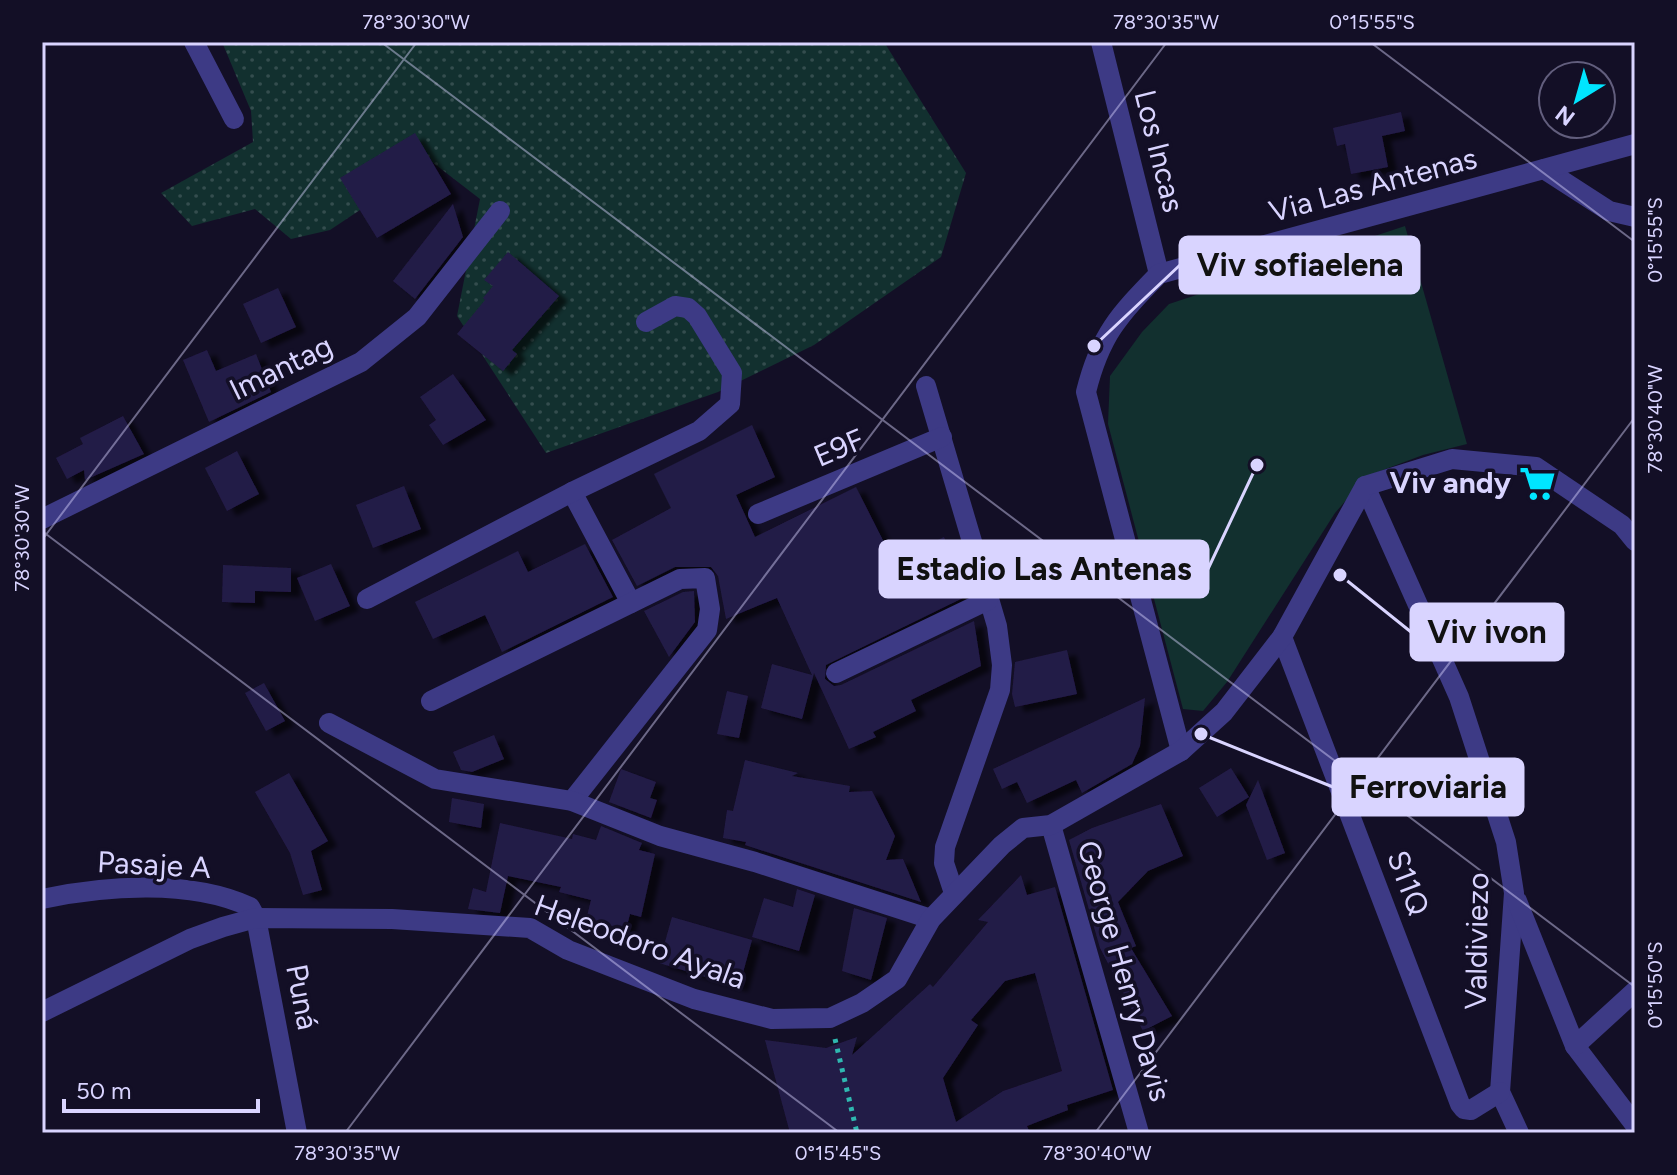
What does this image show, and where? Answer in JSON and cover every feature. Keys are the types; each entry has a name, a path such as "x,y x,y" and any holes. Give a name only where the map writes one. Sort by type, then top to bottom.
{"street":[{"path":"194,42 234,119"},
{"name":"Los Incas","path":"1101,42 1159,274"},
{"name":"Via Las Antenas","path":"1181,751 1086,392 1096,353 1120,313 1159,274 1635,144"},
{"path":"1544,169 1609,211 1635,217"},
{"name":"Imantag","path":"42,519 361,362 417,317 500,211"},
{"path":"367,599 572,492 699,431 730,404 732,373 697,316 688,308 675,306 646,322"},
{"path":"926,386 997,626 1002,677 945,847 944,863 954,893"},
{"name":"E9F","path":"758,514 942,437"},
{"path":"1365,486 1452,459 1536,467 1622,525 1635,541"},
{"name":"Heleodoro Ayala","path":"42,1012 190,939 256,918 392,919 530,928 568,950 694,999 772,1019 830,1018 862,1003 897,979 931,919 1023,828 1051,825 1181,751 1224,712 1282,637 1365,486"},
{"name":"Valdiviezo","path":"1365,486 1459,697 1506,842 1514,893 1500,1092 1519,1133"},
{"path":"572,492 631,603"},
{"path":"431,701 680,579 705,578 710,609 707,630 572,801"},
{"path":"836,673 988,600"},
{"name":"S11Q","path":"1282,637 1460,1104 1464,1109 1471,1110 1500,1092"},
{"path":"329,723 435,779 478,789 572,801 660,836 755,862 931,919"},
{"name":"George Henry Davis","path":"1051,825 1139,1133"},
{"name":"Pasaje A","path":"42,899 106,888 165,889 246,905 256,918"},
{"path":"1514,893 1575,1046 1635,1125"},
{"name":"Puná","path":"256,918 297,1133"},
{"path":"1575,1046 1635,991"}],"path":[{"path":"830,1018 857,1133"}],"green space":[{"path":"222,42 884,42 966,173 941,257 814,345 718,392 546,453 457,316 480,199 432,162 330,230 291,239 255,209 192,226 161,193 253,142 251,111"},
{"path":"1405,226 1467,444 1423,455 1367,476 1335,513 1227,682 1203,711 1183,709 1108,424 1110,376 1142,332 1169,304"}],"building":[{"path":"1401,112 1405,131 1382,136 1388,167 1351,174 1345,144 1337,146 1333,128"},
{"path":"415,133 451,194 377,238 340,178"},
{"path":"453,204 463,237 415,299 393,281"},
{"path":"508,252 559,296 512,350 517,354 503,371 457,334 485,300 483,298 493,286 484,280"},
{"path":"278,288 296,327 261,343 243,304"},
{"path":"207,350 216,371 256,354 271,392 209,422 183,360"},
{"path":"453,374 486,420 443,445 429,425 436,420 420,397"},
{"path":"123,416 144,454 85,480 84,470 67,479 56,458 83,444 80,438"},
{"path":"752,425 775,477 736,495 755,537 856,487 894,562 944,537 969,595 826,665 825,679 834,686 841,685 974,621 981,666 911,700 916,711 873,732 876,737 849,749 814,673 802,719 761,708 772,664 812,675 777,598 726,619 718,576 711,567 675,567 637,586 612,540 671,508 654,474"},
{"path":"237,451 259,494 227,511 205,468"},
{"path":"404,486 421,529 373,548 356,505"},
{"path":"585,544 613,597 502,652 485,615 433,639 415,602 518,551 528,572"},
{"path":"331,564 350,606 315,621 297,578"},
{"path":"223,565 291,568 291,592 255,591 255,603 222,602"},
{"path":"694,591 695,622 669,657 644,611 683,592"},
{"path":"1067,650 1077,694 1015,707 1012,694 1015,662"},
{"path":"264,683 285,721 266,731 245,693"},
{"path":"727,691 748,696 739,738 717,734"},
{"path":"1145,698 1140,746 1132,764 1082,793 1076,780 1027,803 1017,782 1002,789 993,769"},
{"path":"494,735 504,759 472,772 461,770 453,752"},
{"path":"745,760 798,773 792,776 850,786 849,792 872,791 895,836 886,860 903,859 921,902 745,845 746,842 723,838 727,810 733,811"},
{"path":"1231,768 1249,797 1217,817 1199,788"},
{"path":"621,769 656,782 650,798 657,800 651,818 609,802"},
{"path":"289,773 328,841 311,851 322,890 303,895 290,853 255,792"},
{"path":"1258,780 1285,853 1267,860 1246,805"},
{"path":"452,798 484,804 481,828 449,822"},
{"path":"1161,804 1183,856 1148,871 1118,902 1136,946 1131,948 1172,1016 1143,1031 1100,948 1069,840 1092,828"},
{"path":"500,823 572,839 573,834 596,840 601,826 642,843 639,850 655,854 641,917 630,914 626,930 586,920 591,900 559,892 561,887 508,876 500,913 468,909 473,888 486,892"},
{"path":"1021,875 1027,895 1055,887 1113,1090 1067,1105 1068,1110 1027,1126 1030,1133 790,1133 765,1040 826,1048 857,1037 852,1055 930,984 933,987 988,922 978,920","holes":["1035,973 1062,1071 1003,1091 956,1122 943,1078 978,1025 971,1020 1005,981"]},
{"path":"797,889 815,895 799,951 752,937 764,898 793,907"},
{"path":"854,908 887,918 871,980 842,971"},
{"path":"672,917 752,940 739,987 659,963"}],"place":[{"name":"Viv sofiaelena","path":"1094,346"},
{"name":"Estadio Las Antenas","path":"1257,465"},
{"name":"Viv andy","path":"1537,483"},
{"name":"Viv ivon","path":"1340,575"},
{"name":"Ferroviaria","path":"1201,734"}]}
